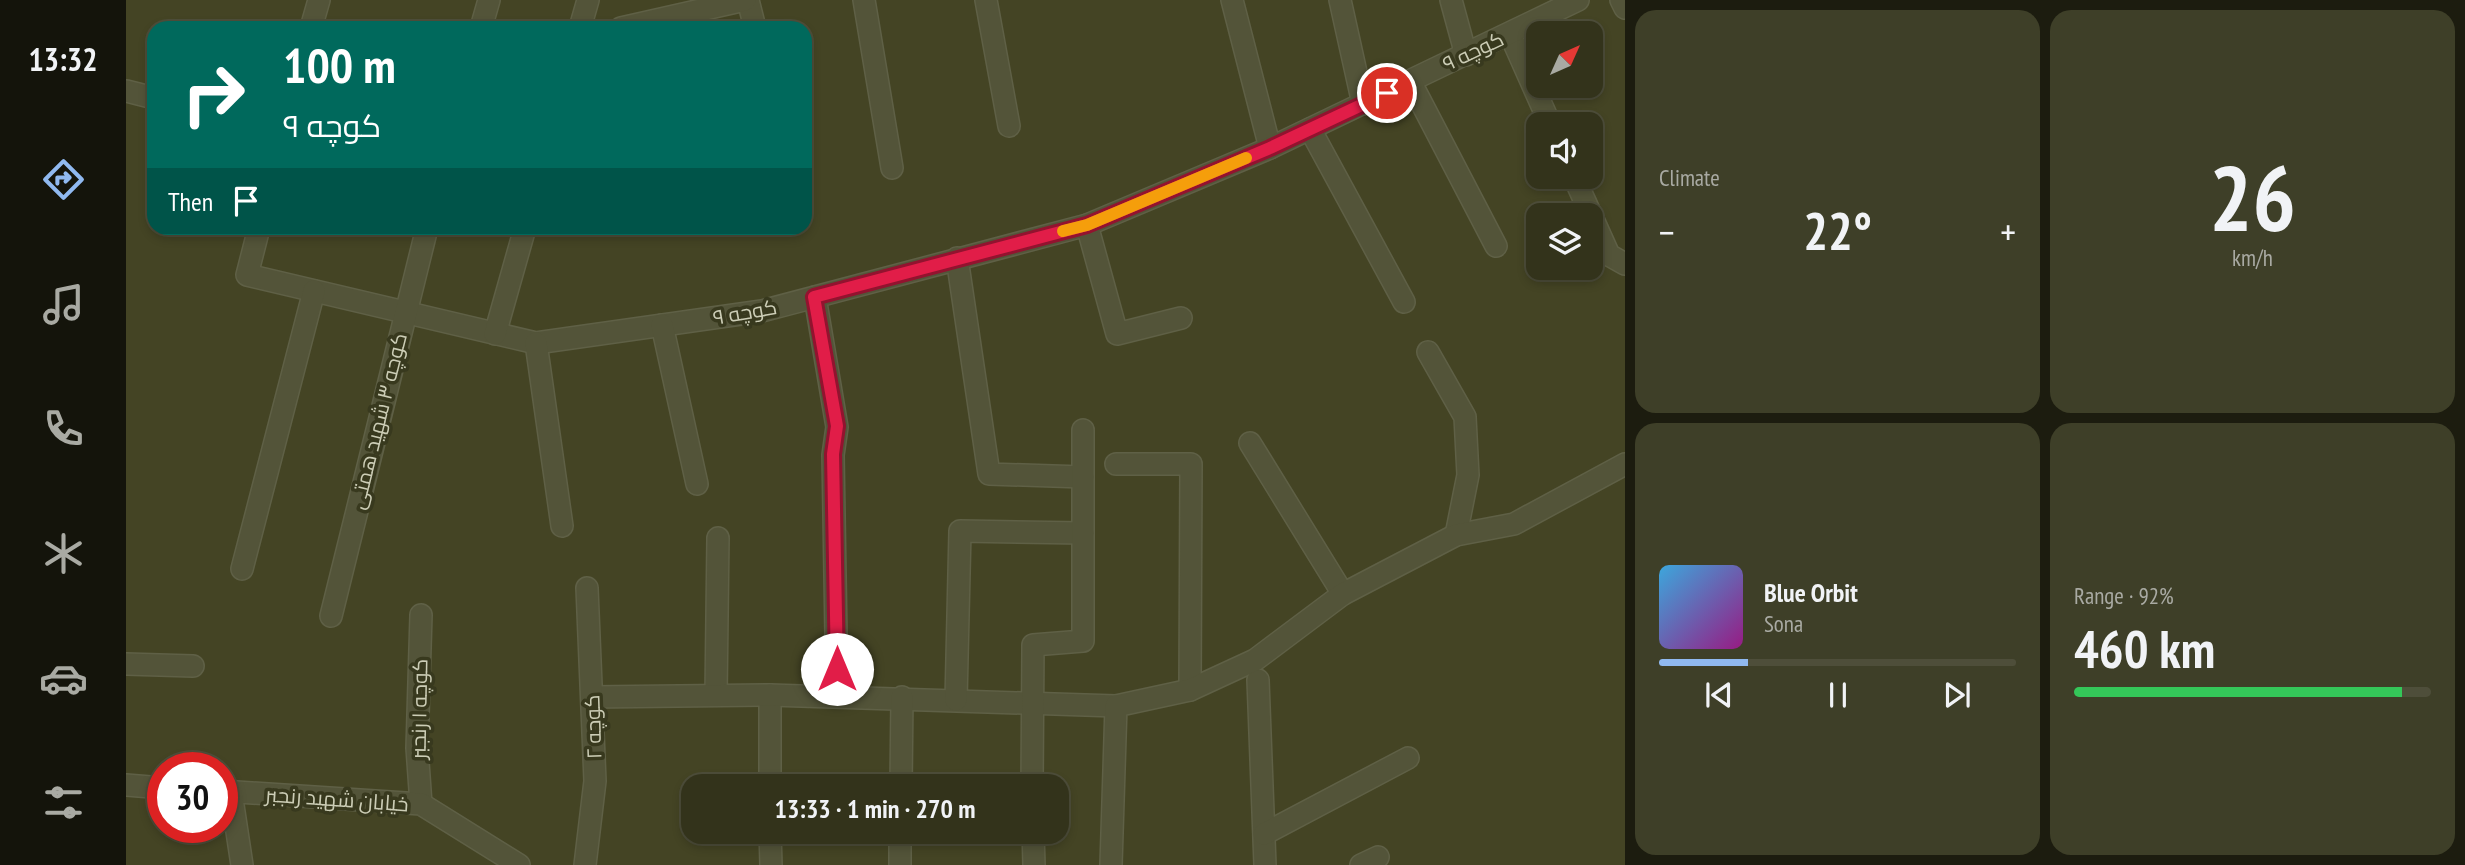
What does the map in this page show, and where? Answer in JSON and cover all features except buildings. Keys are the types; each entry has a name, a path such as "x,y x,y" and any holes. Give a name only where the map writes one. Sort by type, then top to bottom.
{"street":[{"path":"313,21 319,0"},
{"path":"483,21 489,0"},
{"path":"582,21 588,0"},
{"path":"672,21 747,0 753,21"},
{"path":"864,0 892,168"},
{"path":"986,0 1009,126"},
{"path":"1232,0 1270,148"},
{"path":"1340,0 1363,104"},
{"path":"1451,0 1466,55"},
{"name":"کوچه ۹","path":"257,235 247,275 536,343 762,311 1087,225 1270,148 1576,0"},
{"path":"1621,0 1625,8"},
{"path":"1510,34 1545,112"},
{"path":"1410,81 1496,247"},
{"path":"126,91 147,96"},
{"path":"1310,129 1404,302"},
{"path":"1579,189 1609,255 1625,264"},
{"path":"1087,225 1117,334 1181,318"},
{"name":"کوچه ۳ شهید همتی","path":"331,616 425,235"},
{"path":"495,334 523,235"},
{"path":"957,258 989,474 1083,477"},
{"path":"242,569 314,291"},
{"path":"814,297 837,426 833,454 837,696"},
{"path":"662,325 697,484"},
{"path":"536,343 562,526"},
{"path":"1427,352 1465,417 1468,475 1456,535"},
{"path":"1032,774 1033,645 1083,641 1083,430"},
{"path":"1250,443 1343,594"},
{"path":"1116,464 1191,464 1190,690"},
{"path":"593,697 902,697 1116,706 1190,690 1255,660 1343,594 1456,535 1514,524 1625,464"},
{"path":"956,700 960,531 1083,533"},
{"path":"716,695 718,538"},
{"name":"کوچه ۲","path":"585,865 595,781 587,588"},
{"name":"کوچه ۱ رنجبر","path":"421,615 417,748 421,804"},
{"path":"126,664 193,666"},
{"path":"1258,680 1265,865"},
{"path":"770,695 770,774"},
{"path":"901,774 902,697"},
{"path":"1111,865 1116,706"},
{"path":"1264,834 1408,758"},
{"path":"126,785 147,787"},
{"name":"خیابان شهید رنجبر","path":"238,793 421,804 512,864"},
{"path":"237,843 242,865"},
{"path":"771,844 771,865"},
{"path":"900,844 900,865"},
{"path":"1033,844 1034,865"}],"slow traffic":[{"path":"1063,231 1087,225 1246,158"}],"route":[{"path":"837,669 833,454 837,426 814,297 1087,225 1270,148 1387,93"}]}
